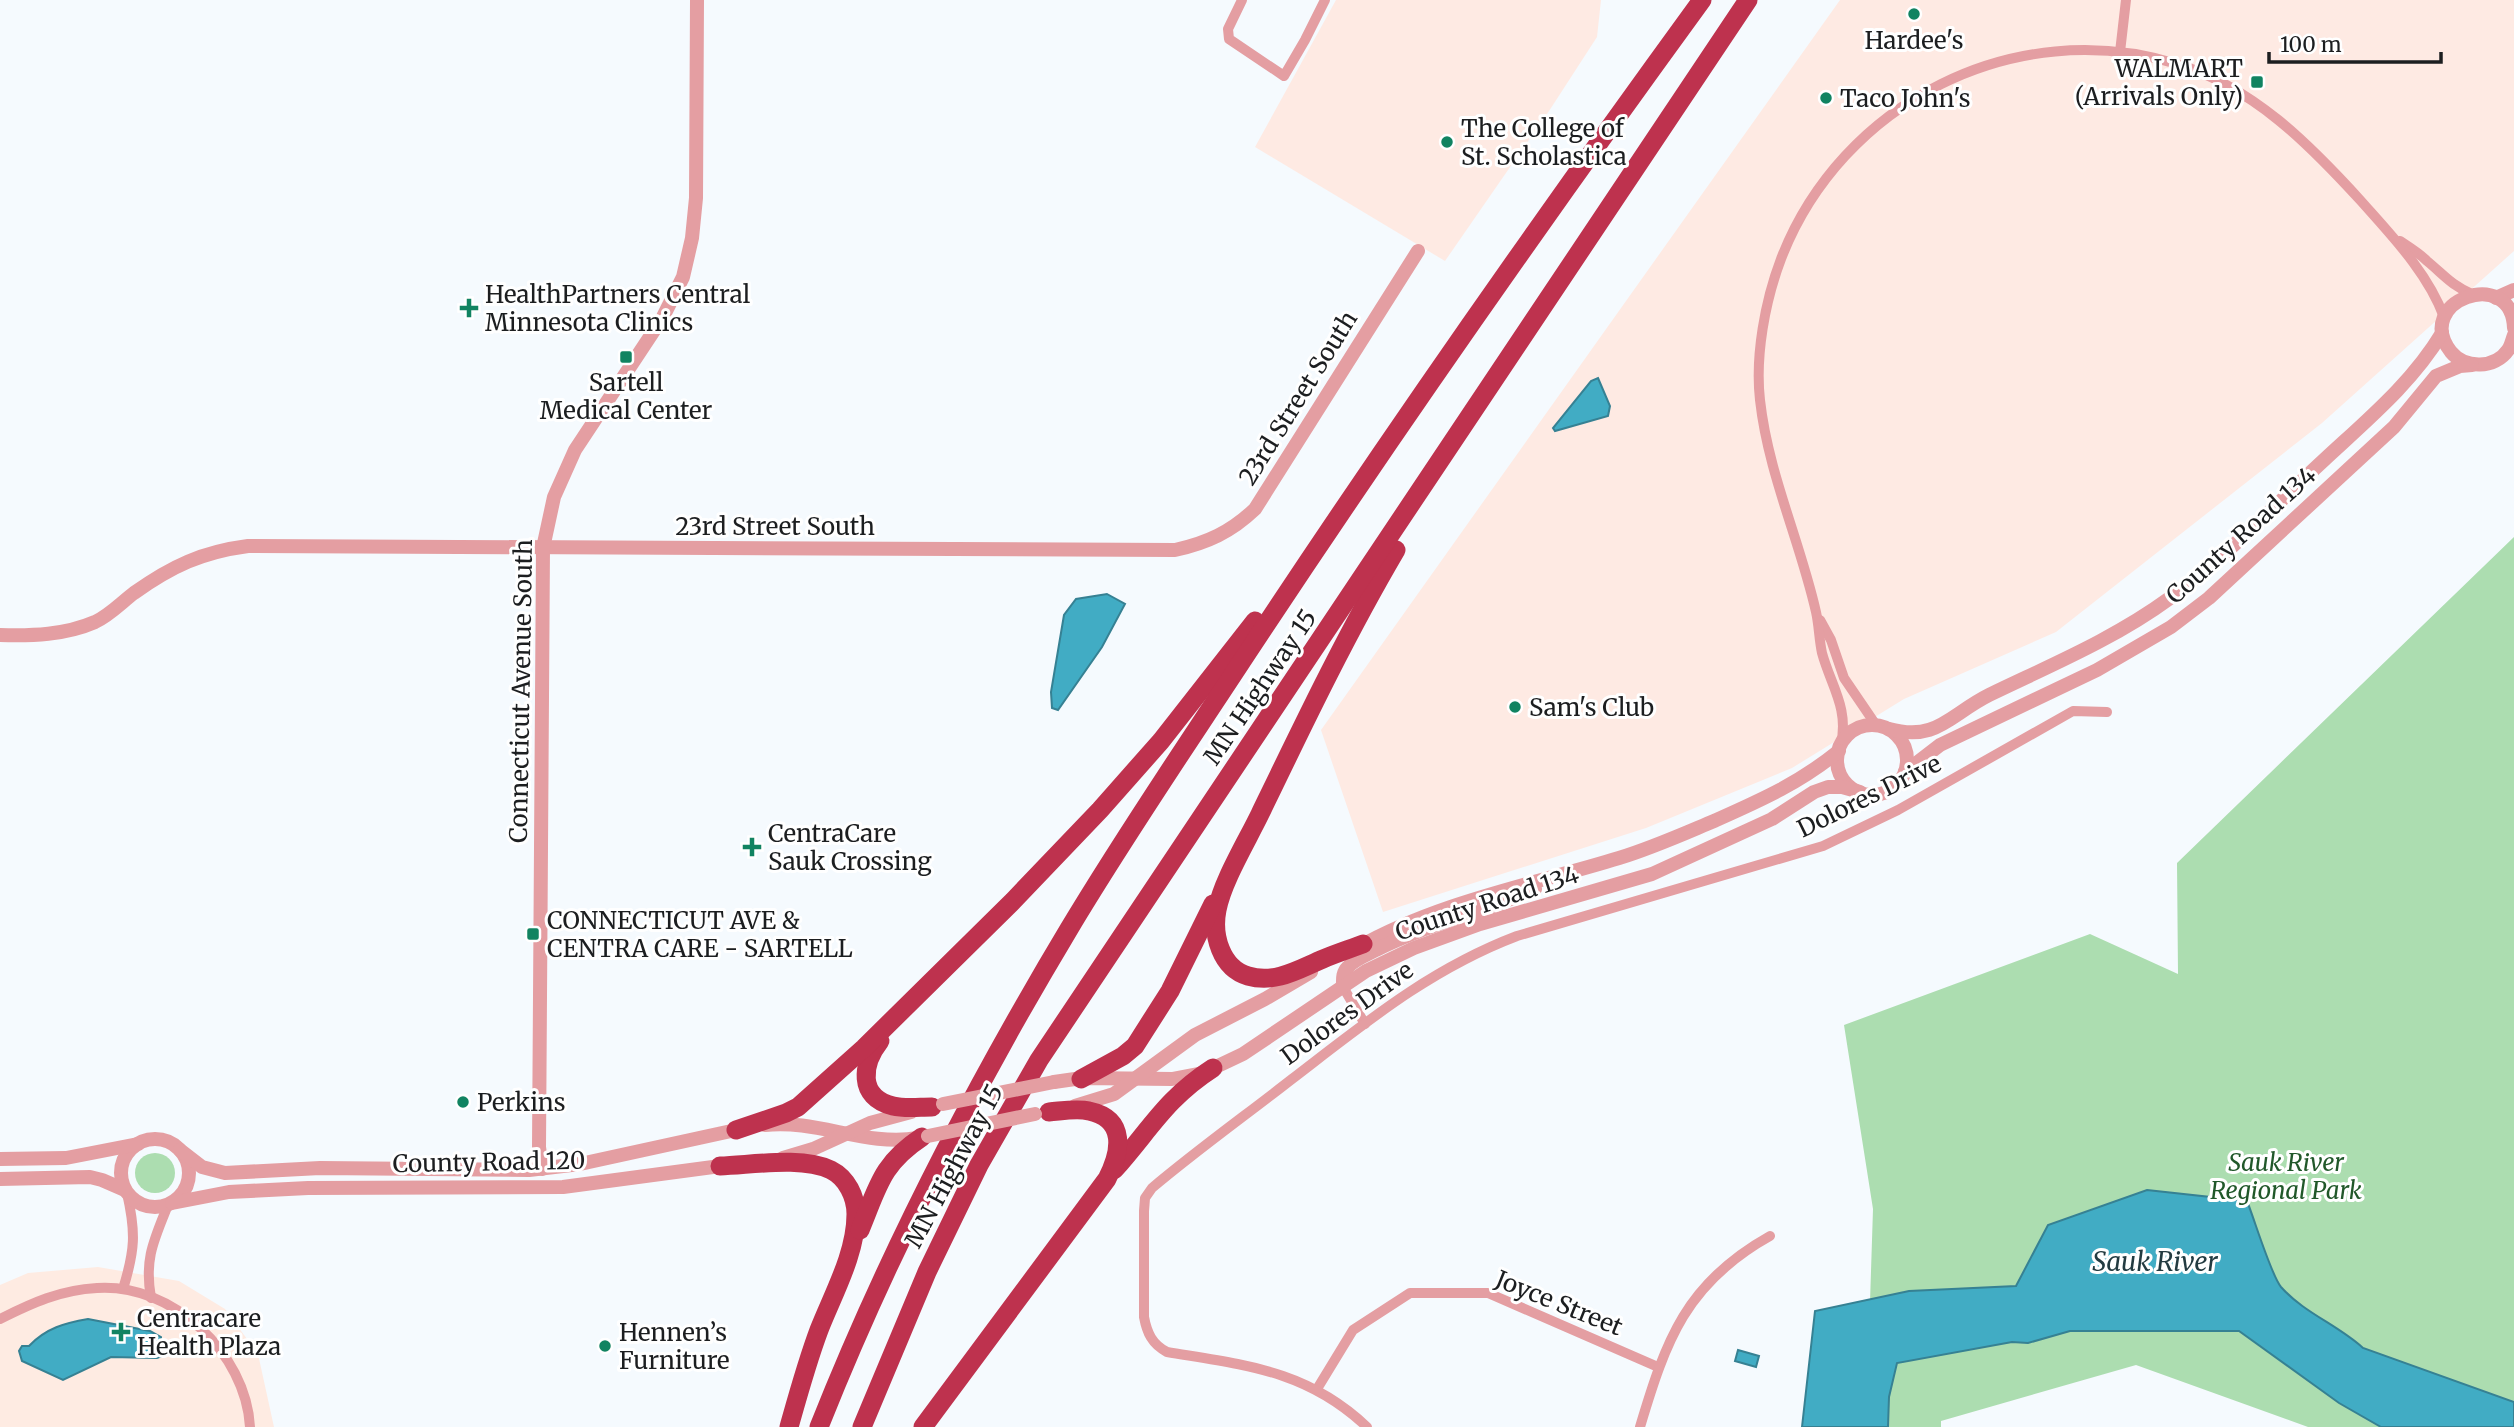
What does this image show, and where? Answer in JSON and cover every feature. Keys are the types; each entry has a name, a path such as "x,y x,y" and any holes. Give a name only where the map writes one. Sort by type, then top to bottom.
{"highway":[{"name":"MN Highway 15","path":"819,1427 886,1268 943,1152 1068,930 1352,495 1702,0"},
{"name":"MN Highway 15","path":"862,1427 927,1272 979,1165 1039,1060 1748,0"},
{"path":"1363,944 1283,976 1259,978 1246,975 1228,962 1219,945 1215,922 1223,891 1348,637 1460,433"},
{"path":"736,1130 798,1107 847,1064 1013,901 1130,777 1352,495"},
{"path":"1080,1079 1123,1056 1144,1034 1170,990 1248,840"},
{"path":"906,1006 872,1052 867,1070 868,1086 874,1097 894,1106 937,1105"},
{"path":"923,1427 1107,1179 1171,1100 1213,1068"},
{"path":"1042,1113 1091,1111 1107,1119 1119,1141 1113,1167 1107,1179"},
{"path":"789,1427 818,1333 887,1170 895,1157 925,1137"},
{"path":"720,1166 793,1163 816,1165 833,1171 849,1188 855,1204 855,1226 847,1260"}],"street":[{"name":"Connecticut Avenue South","path":"542,1169 539,1147 543,548 554,497 575,450 663,317 683,277 692,238 696,198 697,0"},
{"path":"1241,0 1228,29 1229,39 1284,76 1325,0"},
{"path":"2120,52 2126,0"},
{"path":"1816,614 1831,640 1844,678 1882,727 1903,743 1907,762 1905,772 1892,789 1882,793 1860,792 1844,780 1838,761 1845,726 1841,704 1827,672 1816,614 1768,445 1760,400 1760,367 1766,303 1798,221 1839,161 1896,109 1929,89 1962,74 2035,52 2120,52 2176,63 2206,75 2275,115 2308,144 2392,235 2437,296 2444,317"},
{"path":"2392,235 2427,260 2442,277 2457,288 2472,294"},
{"name":"23rd Street South","path":"0,635 21,636 66,631 99,620 135,592 179,564 224,549 292,545 1175,550 1196,545 1237,526 1255,509 1418,251"},
{"path":"2496,298 2514,290"},
{"path":"2472,365 2453,355 2442,333 2444,317 2460,298 2484,294 2496,298 2509,310 2514,328"},
{"name":"County Road 134","path":"1882,727 1906,733 1931,730 1983,698 2092,647 2169,599 2208,567 2382,405 2422,365 2442,333"},
{"name":"County Road 134","path":"1905,772 1940,745 2097,670 2171,627 2209,598 2394,427 2436,376 2460,366 2485,365 2495,361 2512,341"},
{"name":"Dolores Drive","path":"1367,1427 1339,1402 1317,1389 1271,1371 1167,1352 1158,1347 1146,1329 1144,1317 1146,1198 1165,1177 1421,983 1483,949 1517,936 1824,846 1898,810 2073,711 2107,712"},
{"path":"1840,747 1856,729 1882,727"},
{"name":"County Road 134","path":"1042,1113 1114,1094 1195,1035 1402,925 1447,908 1672,839 1783,790 1840,747"},
{"name":"County Road 134","path":"1054,1082 1189,1077 1243,1054 1388,960 1446,935 1663,870 1772,819 1814,792 1842,787 1860,792"},
{"path":"1365,1024 1343,987 1342,976 1349,966 1390,943 1500,905 1584,868"},
{"name":"County Road 120","path":"170,1204 229,1192 281,1189 563,1187 786,1158 870,1123 937,1105 1054,1082"},
{"name":"County Road 120","path":"180,1150 202,1167 225,1173 320,1168 542,1169 580,1164 773,1124 892,1141 925,1137 1042,1113"},
{"path":"0,1159 66,1158 156,1139 174,1144 186,1158 189,1176 183,1193 170,1204 158,1225 149,1256 151,1298"},
{"path":"123,1289 131,1263 135,1233 121,1175 122,1166 131,1149 139,1143"},
{"path":"0,1179 90,1177 126,1192 134,1200 150,1207 170,1204"},
{"path":"1640,1427 1658,1367 1675,1329 1697,1297 1718,1274 1743,1252 1770,1237"},
{"path":"0,1319 31,1302 58,1293 99,1288 123,1289 151,1298 191,1321 208,1335 225,1356 245,1398 250,1427"},
{"name":"Joyce Street","path":"1317,1389 1353,1330 1410,1293 1488,1293 1658,1367"}],"shaded area":[{"path":"1336,0 1601,0 1597,37 1445,261 1255,147"},
{"path":"1840,0 2514,0 2514,251 2322,423 2056,632 1904,699 1792,768 1646,828 1383,912 1321,730"},
{"name":"Centracare Health Plaza","path":"98,1267 179,1281 225,1309 258,1354 274,1427 0,1427 0,1285 28,1273"}],"green space":[{"name":"Sauk River Regional Park","path":"2514,537 2514,1427 2308,1427 2136,1365 1941,1421 1941,1427 1866,1427 1873,1209 1844,1025 2090,934 2178,974 2177,863"},
{"path":"155,1153 163,1154 169,1159 174,1165 174,1181 169,1187 163,1192 155,1193 147,1192 141,1187 136,1181 135,1173 136,1165 141,1159 147,1154"}],"water":[{"path":"1598,378 1610,406 1608,416 1555,431 1553,428 1591,381"},
{"path":"1107,594 1125,604 1102,647 1058,710 1052,708 1051,692 1064,615 1076,599"},
{"name":"Sauk River","path":"2147,1190 2247,1201 2272,1271 2290,1296 2363,1348 2514,1402 2514,1427 2381,1427 2339,1403 2239,1331 2070,1331 2028,1343 2012,1342 1897,1363 1889,1397 1888,1427 1802,1427 1815,1311 1909,1291 2016,1286 2048,1225"},
{"path":"88,1319 150,1331 161,1337 162,1356 111,1357 63,1380 22,1361 19,1351 22,1346 29,1346 56,1327"},
{"path":"1738,1350 1759,1356 1756,1367 1735,1361"}],"place":[{"name":"Hardee's","path":"1914,14"},
{"name":"WALMART (Arrivals Only)","path":"2257,82"},
{"name":"Taco John's","path":"1826,98"},
{"name":"The College of St. Scholastica","path":"1447,142"},
{"name":"HealthPartners Central Minnesota Clinics","path":"469,308"},
{"name":"Sartell Medical Center","path":"626,357"},
{"name":"Sam's Club","path":"1515,707"},
{"name":"CentraCare Sauk Crossing","path":"752,847"},
{"name":"CONNECTICUT AVE & CENTRA CARE - SARTELL","path":"533,934"},
{"name":"Perkins","path":"463,1102"},
{"name":"Centracare Health Plaza","path":"121,1332"},
{"name":"Hennen’s Furniture","path":"605,1346"}]}
